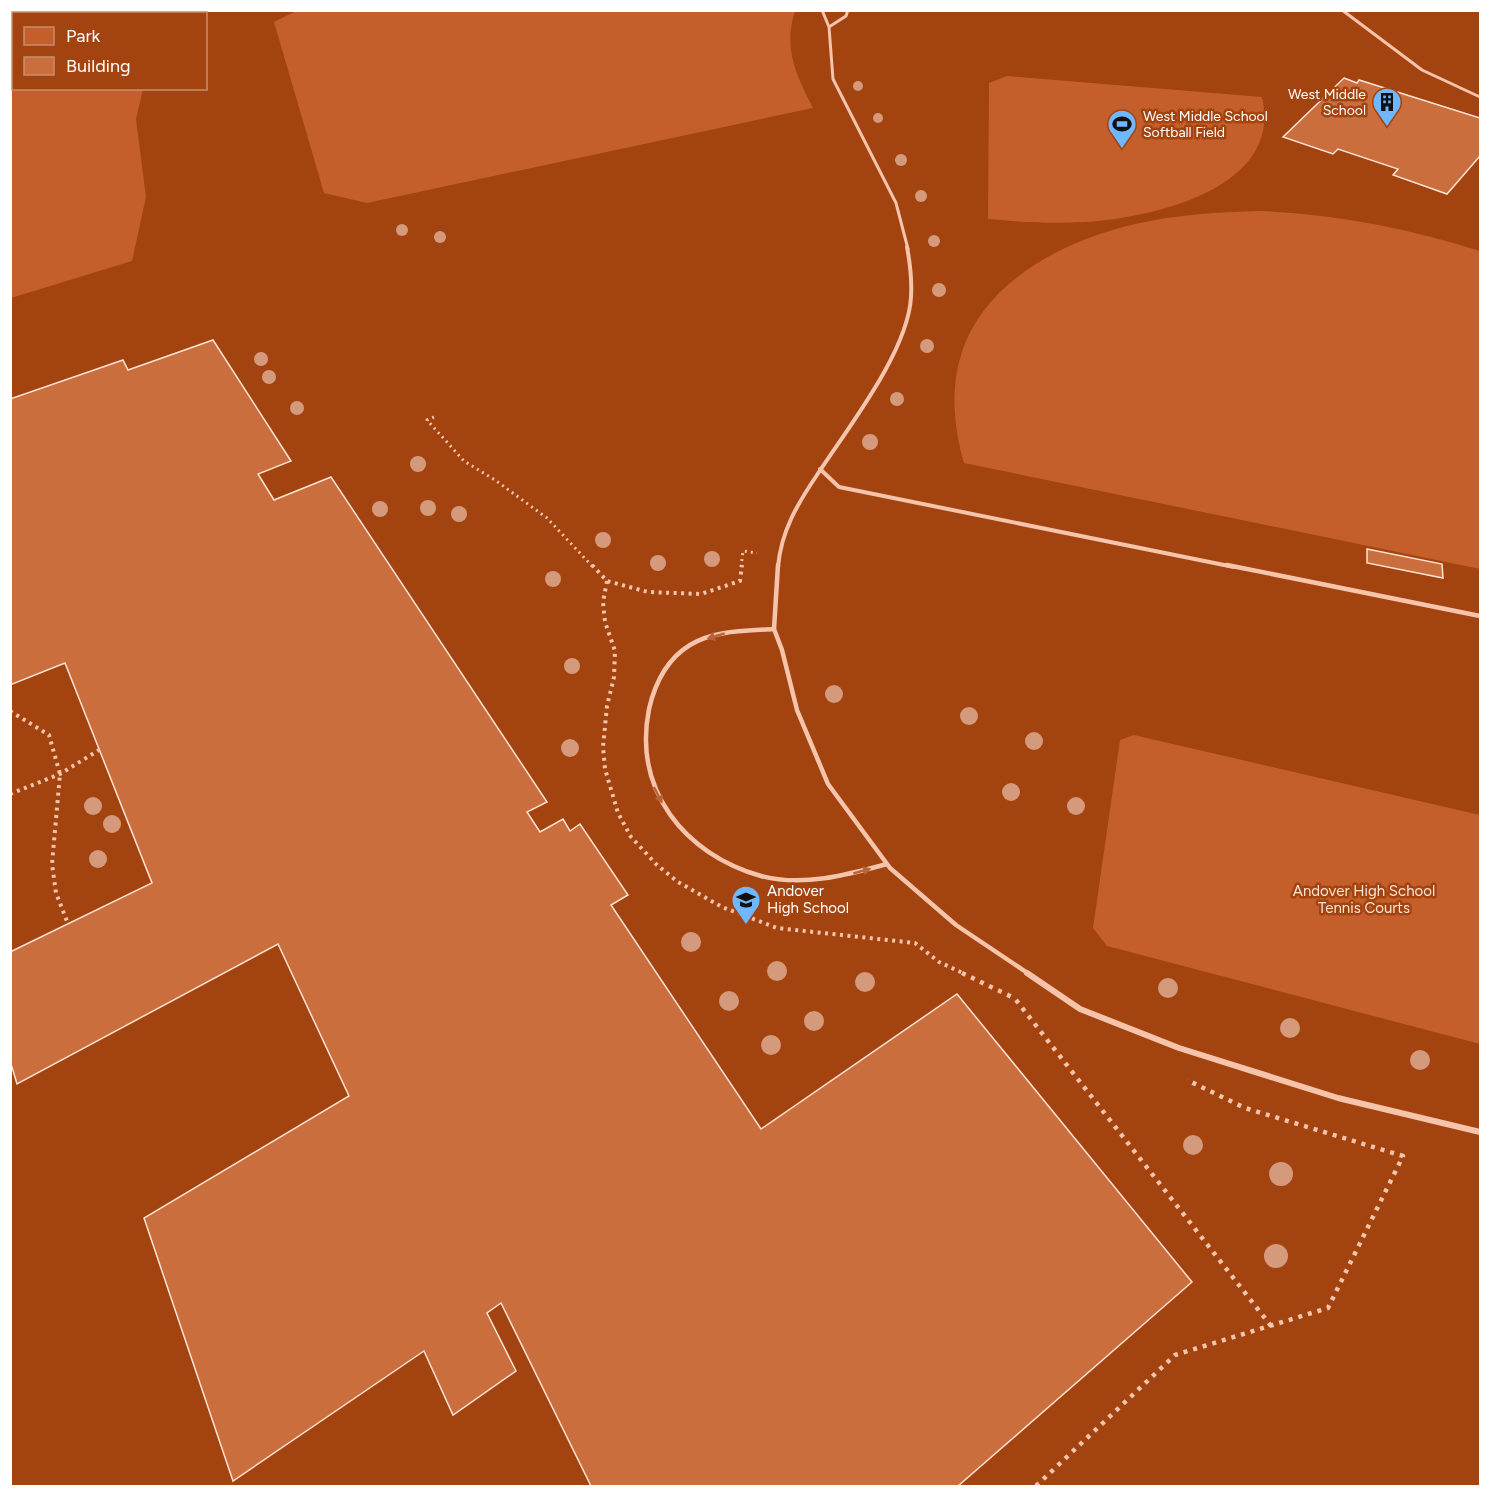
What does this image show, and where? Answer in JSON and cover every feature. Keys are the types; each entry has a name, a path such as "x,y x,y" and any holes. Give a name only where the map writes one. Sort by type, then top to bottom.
{"lane":[{"path":"822,10 830,27 833,79 896,203 905,232 909,255 911,299 901,339 871,391 792,513 779,554 774,629 783,650 797,710 828,784 887,864 956,925 1080,1009 1179,1048 1327,1094 1480,1132"},
{"path":"830,27 846,16 848,10"},
{"path":"1342,10 1422,70 1480,97"},
{"path":"820,469 839,487 1480,616"},
{"path":"774,629 726,632 696,642 663,670 656,681 650,703 644,748 647,768 656,793 671,818 694,842 726,861 761,876 802,881 841,876 887,864"}],"path":[{"path":"434,417 428,420 464,461 495,480 547,518 607,581 648,592 701,594 740,581 743,552 779,554"},
{"path":"607,581 603,602 615,660 603,747 605,769 618,813 631,837 657,865 678,882 722,907 777,928 915,944 939,962 1026,1004"},
{"path":"10,711 49,735 60,774 52,864 56,893 68,924"},
{"path":"10,794 60,774 99,750"},
{"path":"1016,999 1271,1326"},
{"path":"1036,1486 1175,1355 1328,1308 1403,1156 1245,1108 1183,1078"}],"green space":[{"path":"11,10 187,11 12,12 12,90 143,90 136,119 146,197 132,261 11,298"},
{"path":"296,11 795,11 790,37 793,61 813,108 367,203 324,193 274,22"},
{"name":"West Middle School Softball Field","path":"1007,76 1262,97 1263,129 1253,155 1233,176 1206,192 1176,205 1143,214 1084,222 988,219 989,83"},
{"path":"1259,211 1315,215 1371,223 1426,235 1480,251 1480,569 964,463 958,436 954,395 961,355 973,327 990,303 1012,282 1036,264 1064,249 1121,228 1177,217"},
{"name":"Andover High School Tennis Courts","path":"1134,735 1480,815 1480,1044 1107,946 1093,928 1120,740"}],"building":[{"name":"West Middle School","path":"1344,78 1357,83 1359,80 1480,118 1480,156 1447,194 1393,175 1398,169 1338,149 1333,154 1283,137"},
{"path":"213,340 291,461 258,474 274,500 331,477 547,802 527,812 540,832 563,819 570,831 580,824 628,895 611,905 761,1129 957,994 1192,1282 958,1486 591,1486 501,1303 487,1313 516,1371 453,1415 424,1351 233,1481 144,1218 349,1096 278,944 17,1084 12,1067 10,1068 10,952 152,883 65,663 10,685 10,399 123,360 128,370"},
{"path":"1367,549 1442,564 1443,578 1367,563"}],"place":[{"name":"West Middle School","path":"1387,128"},
{"name":"West Middle School Softball Field","path":"1122,150"},
{"name":"Andover High School","path":"746,926"}]}
